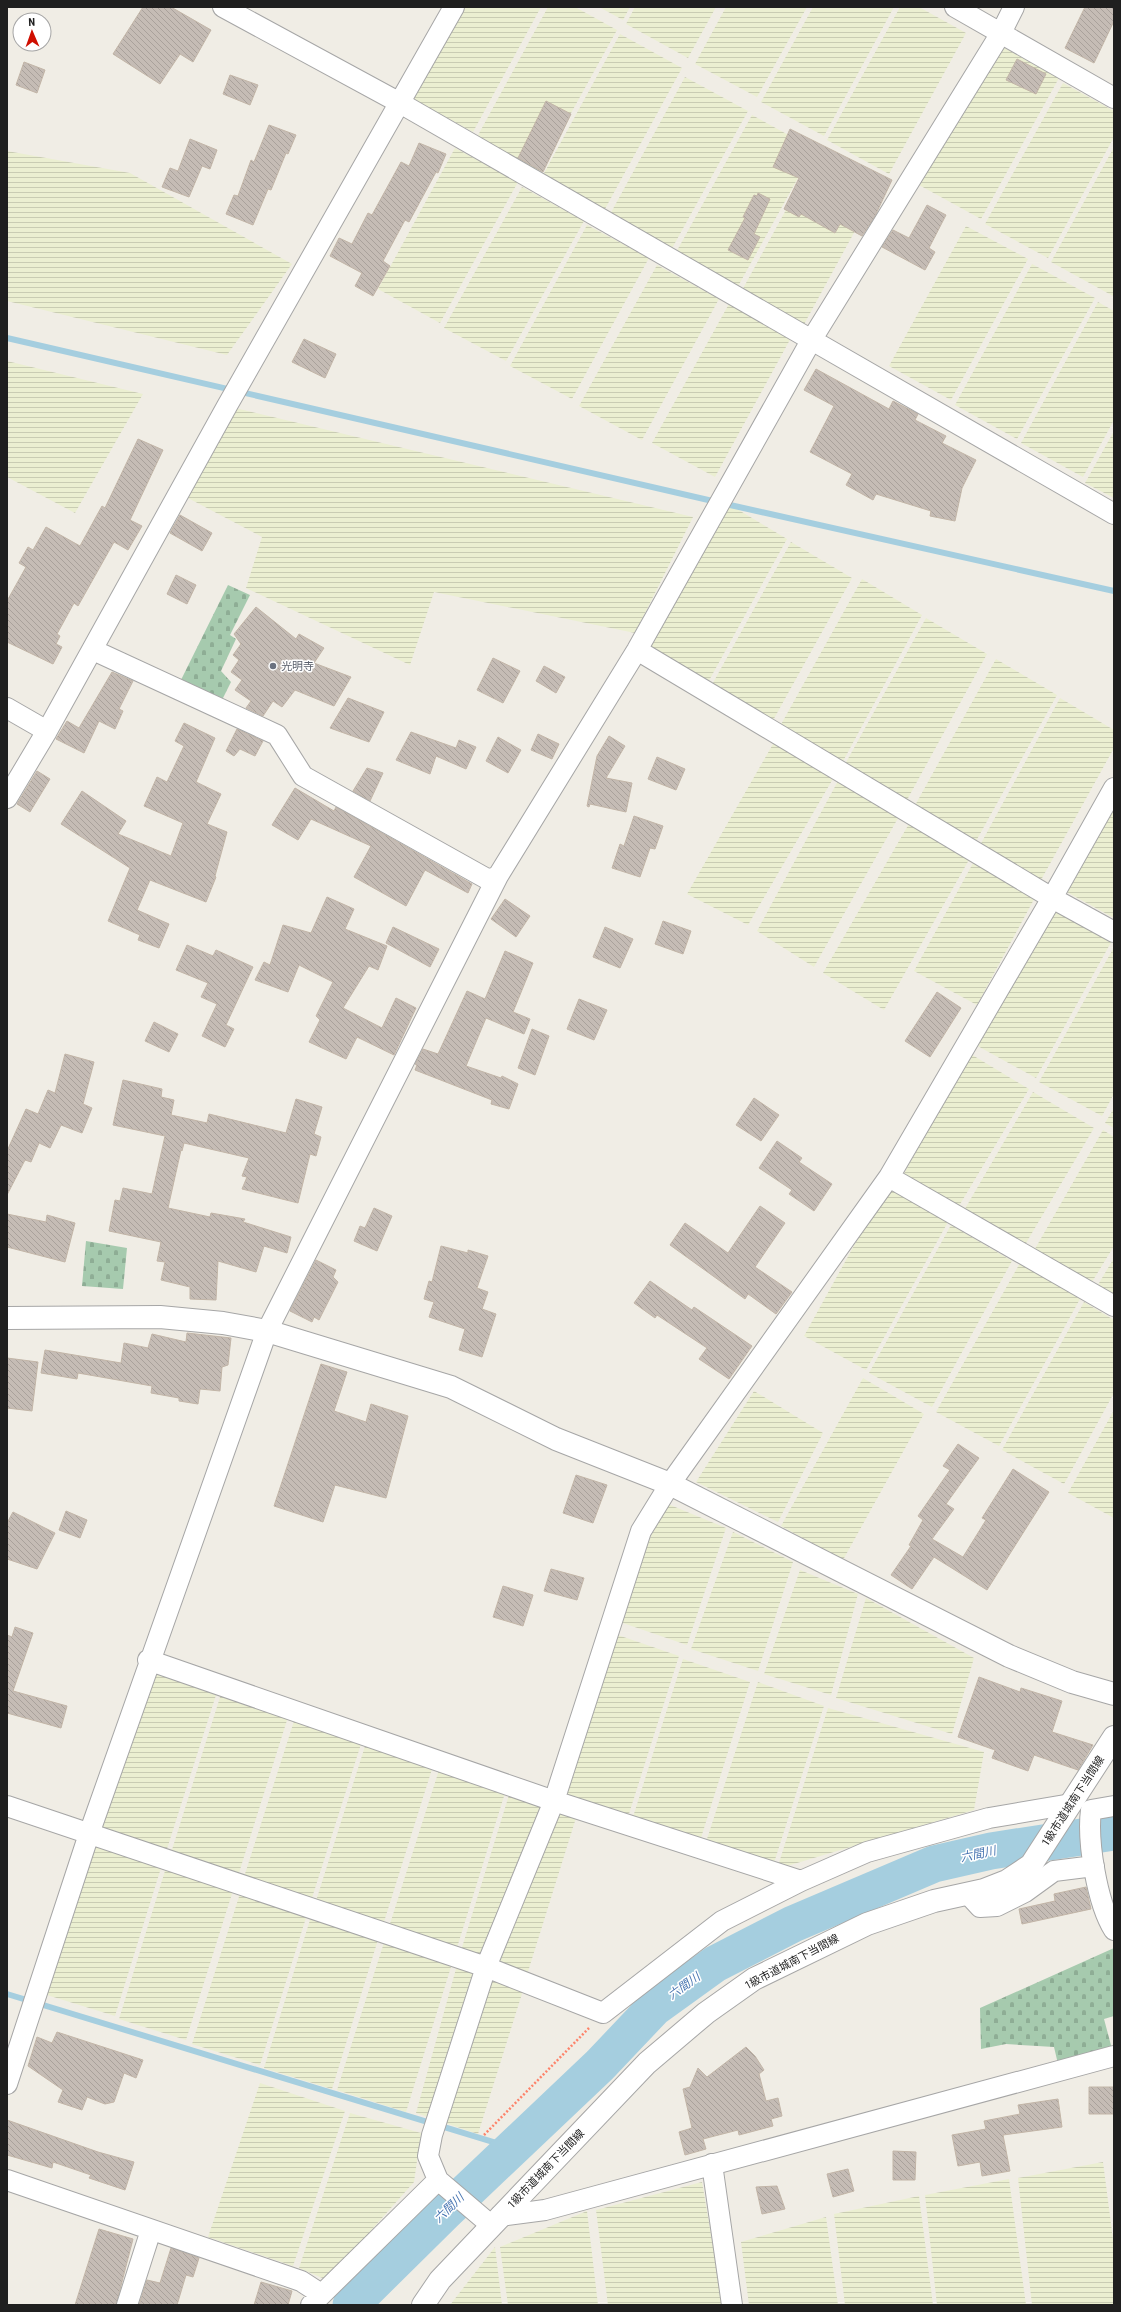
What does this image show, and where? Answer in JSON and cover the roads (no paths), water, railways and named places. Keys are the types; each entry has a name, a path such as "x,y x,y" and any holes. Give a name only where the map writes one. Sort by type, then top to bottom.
{"street":[{"path":"223,7 400,103 1114,514"},
{"path":"7,798 93,650 245,374 454,7"},
{"path":"954,7 1114,98"},
{"path":"7,2084 148,1660 266,1331 498,876 636,650 812,339 1001,33 1014,7"},
{"path":"93,650 277,735 303,776 489,880 498,876"},
{"path":"636,650 1052,898 1114,932"},
{"path":"7,708 47,731"},
{"path":"1114,788 1052,898 889,1177 670,1484 641,1531 554,1801 486,1967 434,2129 428,2156 444,2185 471,2209 496,2221 545,2210 1114,2056"},
{"path":"889,1177 1114,1306"},
{"path":"7,1318 160,1317 223,1323 266,1331 451,1387 556,1439 670,1484 1009,1656 1072,1682 1114,1694"},
{"path":"148,1660 554,1801 801,1881"},
{"name":"1級市道城南下当間線","path":"423,2305 440,2280 647,2063 706,2013 754,1979 868,1924 934,1901 984,1890 1007,1880 1031,1865 1114,1737"},
{"path":"7,1806 486,1967 603,2013 722,1921 801,1881 867,1852 989,1818 1068,1809"},
{"path":"1114,1806 1091,1810 1089,1824 1093,1857 1105,1917 1114,1930"},
{"path":"968,1894 980,1907 997,1906 1025,1892 1054,1871 1093,1857"},
{"path":"712,2164 732,2305"},
{"path":"7,2180 301,2281 316,2300 444,2185"},
{"path":"127,2305 151,2230"}],"waterway":[{"path":"7,338 730,505 1114,591"},
{"name":"六間川","path":"351,2305 445,2212 600,2065 654,2008 715,1964 793,1924 934,1864 991,1851 1114,1832"},
{"path":"7,1994 513,2148"}],"place":[{"name":"光明寺","path":"273,666"}]}
